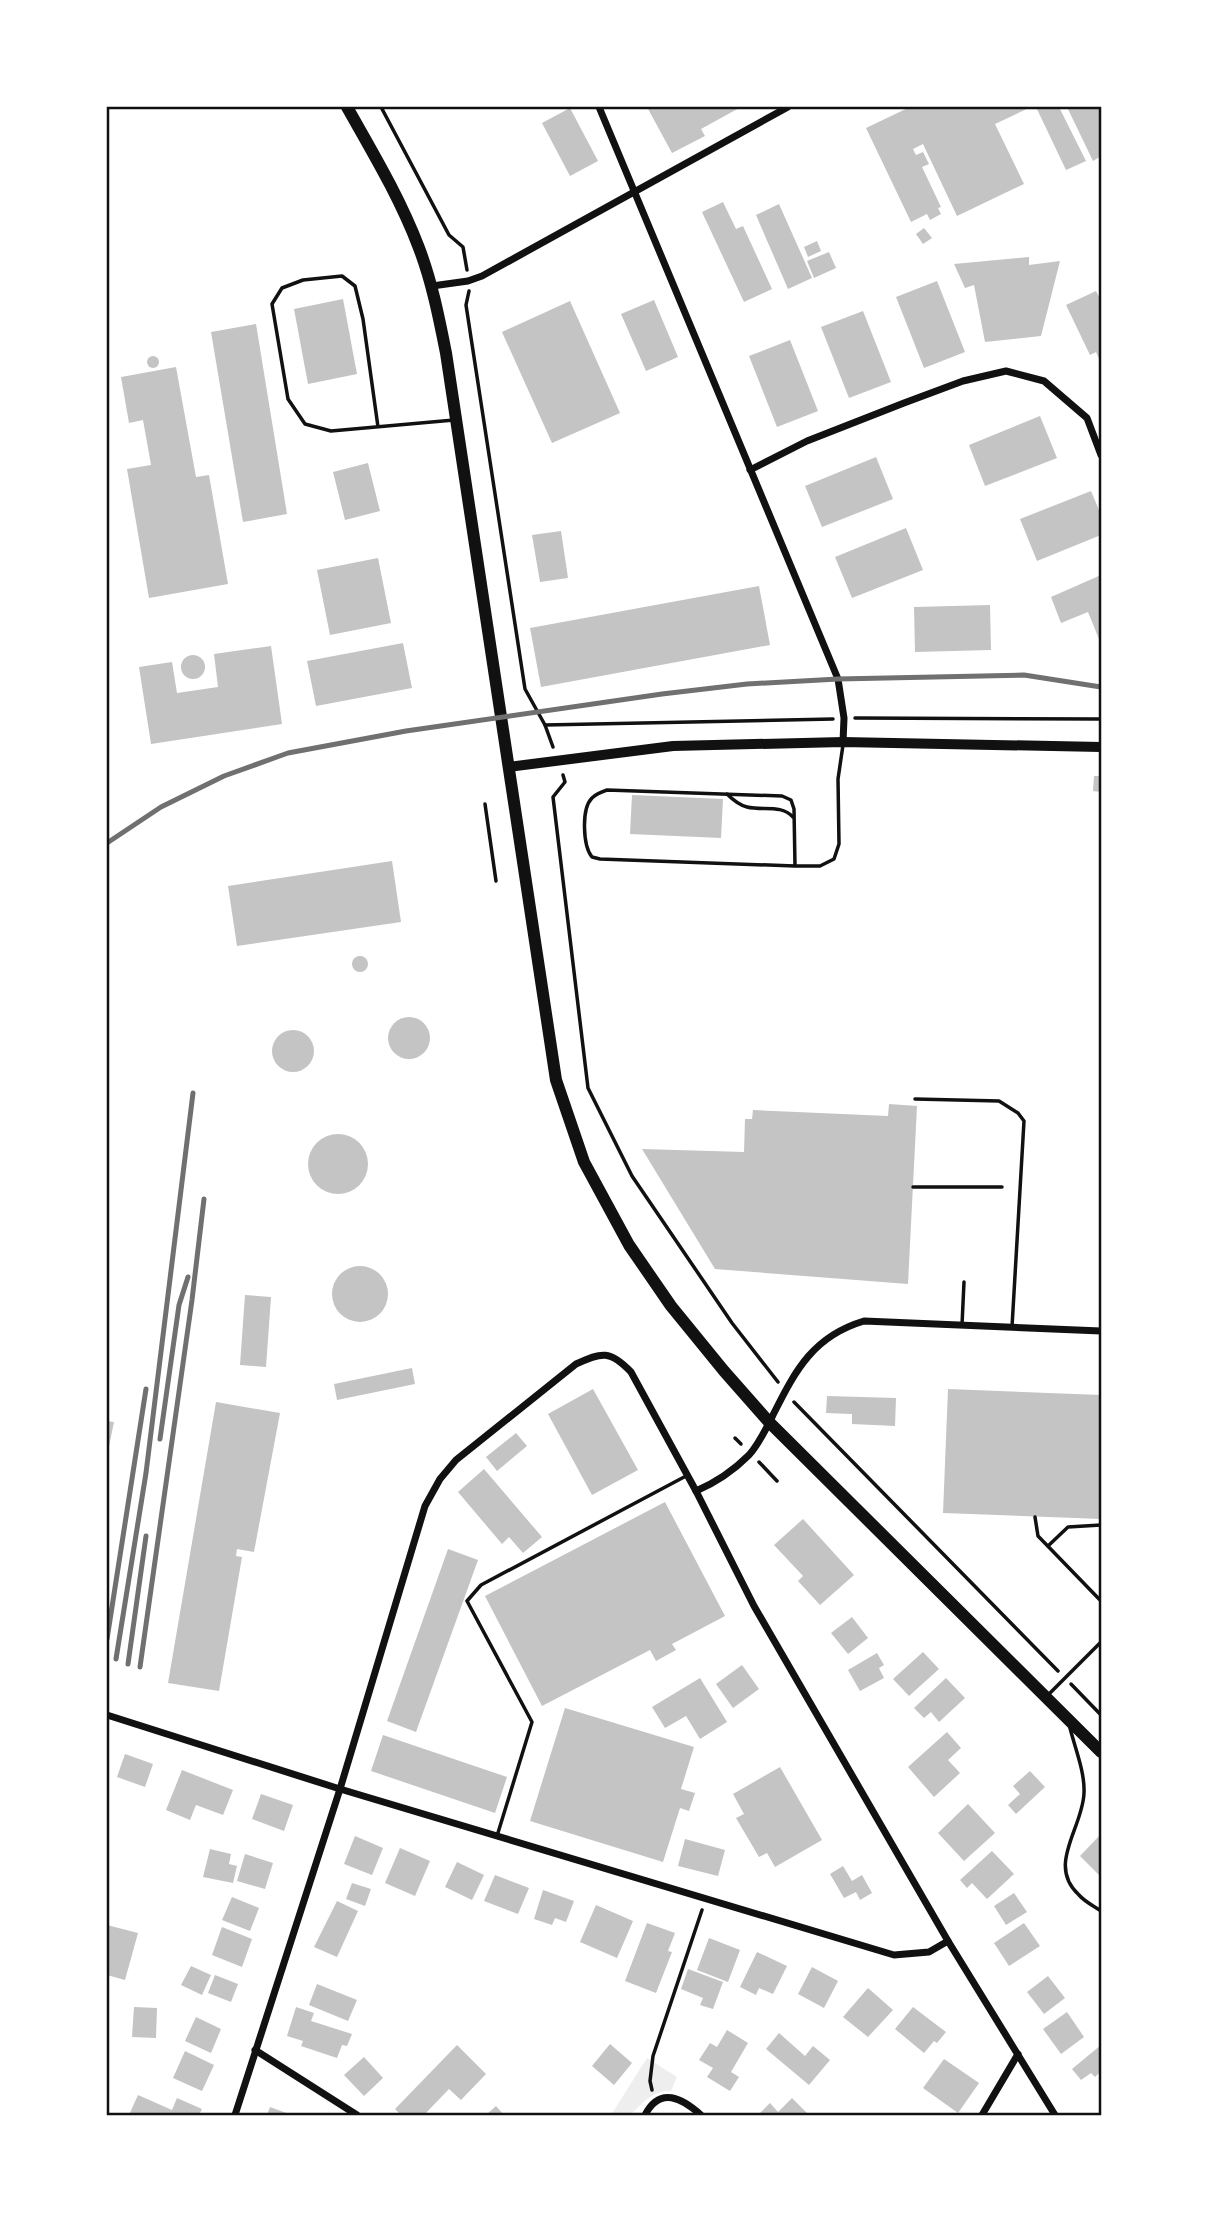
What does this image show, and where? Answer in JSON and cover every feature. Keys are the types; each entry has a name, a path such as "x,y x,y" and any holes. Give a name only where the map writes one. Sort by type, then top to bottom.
{"main road":[{"path":"347,107 389,182 419,247 432,286 446,353 556,1080 584,1161 628,1244 671,1306 724,1371 769,1422 1101,1752"}],"street":[{"path":"599,107 838,679 844,718 844,743"},
{"path":"432,286 468,281 482,276 788,107"},
{"path":"750,470 807,441 904,403 963,381 1006,370 1044,381 1087,418 1101,455"},
{"path":"508,767 673,746 844,743 1101,747"},
{"path":"696,1491 719,1481 750,1453 785,1391 813,1349 831,1334 847,1326 864,1321 1101,1331"},
{"path":"235,2115 340,1789 425,1506 440,1479 456,1460 576,1364 596,1354 608,1354 631,1371 688,1475 754,1606 948,1941 1055,2115"},
{"path":"107,1715 340,1789 894,1955 929,1952 948,1941"},
{"path":"255,2050 357,2115"},
{"path":"982,2115 1017,2054"},
{"path":"645,2115 655,2102 668,2097 677,2099 701,2115"}],"lane":[{"path":"378,427 363,319 355,286 342,276 303,280 282,288 272,304 288,400 305,424 331,431 378,427 456,420"},
{"path":"795,866 791,800 782,796 607,790 591,798 586,807 585,844 592,857 600,859 795,866 820,866 834,859 839,845 838,779 844,743"},
{"path":"727,794 750,808 783,809 794,818"},
{"path":"915,1099 999,1101 1018,1113 1024,1121 1012,1327"},
{"path":"962,1325 964,1282"},
{"path":"497,1836 532,1722 467,1601 481,1585 688,1475"},
{"path":"1035,1517 1038,1536 1101,1601"},
{"path":"1047,1547 1068,1527 1101,1525"},
{"path":"1045,1698 1101,1642"},
{"path":"1068,1720 1085,1790 1082,1812 1064,1858 1066,1878 1078,1895 1101,1911"}],"path":[{"path":"381,107 449,235 463,247 470,296 466,305 525,688 545,725 565,782 553,797 589,1088 632,1176 732,1323 785,1391 1101,1715"},
{"path":"545,725 844,718 1101,719"},
{"path":"485,804 496,881"},
{"path":"913,1187 1002,1187"},
{"path":"655,2102 650,2081 653,2056 706,1898"}],"shaded area":[{"path":"647,2058 677,2077 671,2091 653,2095 630,2115 611,2115"}],"building":[{"path":"647,107 741,107 701,129 705,136 672,153"},
{"path":"910,107 1031,107 995,124 1024,184 957,216 923,144 913,149 916,155 923,152 929,164 922,167 941,207 938,208 941,214 930,220 927,214 911,222 866,128"},
{"path":"1036,107 1059,107 1086,161 1066,170"},
{"path":"1067,107 1101,107 1101,156 1093,161"},
{"path":"570,108 598,161 570,176 542,123"},
{"path":"723,202 736,229 743,226 772,289 744,302 702,212"},
{"path":"779,204 812,278 788,289 756,215"},
{"path":"924,228 932,238 923,244 916,234"},
{"path":"817,241 821,251 808,257 804,247"},
{"path":"829,252 836,268 814,278 807,261"},
{"path":"1029,257 1029,265 1060,261 1041,336 985,342 974,285 965,288 954,264"},
{"path":"937,281 965,352 924,368 896,297"},
{"path":"1096,291 1101,298 1101,363 1096,352 1090,355 1066,305"},
{"path":"343,299 357,374 308,384 294,309"},
{"path":"654,300 678,357 646,371 621,314"},
{"path":"570,301 620,413 552,443 502,332"},
{"path":"863,311 891,382 849,398 821,327"},
{"path":"256,324 287,514 243,522 211,332"},
{"path":"790,340 818,411 777,427 749,356"},
{"path":"153,356 159,362 153,368 147,362"},
{"path":"176,367 196,477 209,475 228,584 149,598 127,469 151,465 143,420 129,423 121,377"},
{"path":"1040,416 1057,458 985,486 969,445"},
{"path":"876,457 893,499 822,527 805,486"},
{"path":"368,463 380,511 345,520 333,472"},
{"path":"1091,491 1101,515 1101,535 1037,561 1020,519"},
{"path":"906,528 923,570 852,598 835,557"},
{"path":"561,531 568,578 540,582 532,535"},
{"path":"378,558 391,623 330,635 317,570"},
{"path":"1101,575 1101,644 1088,612 1061,623 1051,597"},
{"path":"759,586 770,645 541,687 530,628"},
{"path":"990,605 991,650 915,652 914,607"},
{"path":"403,643 412,688 316,706 307,661"},
{"path":"271,646 282,724 151,744 139,667 172,662 177,693 218,687 214,654"},
{"path":"188,655 198,655 205,662 205,672 198,679 188,679 181,672 181,662"},
{"path":"1094,776 1101,776 1101,792 1093,791"},
{"path":"632,795 723,799 721,838 630,834"},
{"path":"392,861 401,922 237,946 228,886"},
{"path":"357,956 363,956 368,964 366,970 357,972 352,967 352,961"},
{"path":"409,1017 424,1023 430,1038 424,1053 409,1059 394,1053 388,1038 394,1023"},
{"path":"293,1030 308,1036 314,1051 308,1066 293,1072 278,1066 272,1051 278,1036"},
{"path":"889,1104 917,1106 908,1284 715,1269 642,1149 744,1152 745,1119 752,1119 753,1110 888,1116"},
{"path":"338,1134 355,1139 363,1147 368,1164 363,1181 355,1189 338,1194 321,1189 313,1181 308,1164 313,1147 321,1139"},
{"path":"354,1266 366,1266 380,1274 388,1288 386,1305 380,1314 366,1322 354,1322 337,1310 332,1300 332,1288 344,1271"},
{"path":"245,1295 271,1297 266,1367 240,1365"},
{"path":"412,1368 415,1384 337,1400 334,1384"},
{"path":"593,1389 638,1470 592,1495 548,1414"},
{"path":"948,1389 1101,1395 1101,1519 943,1513"},
{"path":"827,1396 896,1398 895,1426 852,1424 852,1414 826,1413"},
{"path":"216,1402 280,1413 254,1552 237,1549 236,1556 242,1557 219,1691 168,1683"},
{"path":"107,1421 114,1422 108,1451 107,1451"},
{"path":"516,1433 527,1446 497,1471 486,1457"},
{"path":"484,1469 542,1537 523,1553 509,1537 502,1544 458,1492"},
{"path":"665,1502 725,1616 672,1644 676,1650 656,1661 650,1650 542,1706 485,1596"},
{"path":"803,1519 854,1575 820,1605 798,1581 803,1576 774,1545"},
{"path":"448,1549 478,1560 416,1732 387,1721"},
{"path":"852,1617 868,1638 848,1654 831,1633"},
{"path":"923,1652 939,1669 909,1696 893,1679"},
{"path":"877,1653 884,1665 879,1668 884,1678 860,1691 848,1670"},
{"path":"742,1665 759,1689 733,1708 716,1684"},
{"path":"700,1678 727,1722 700,1739 686,1716 665,1728 652,1707"},
{"path":"946,1678 965,1698 939,1722 931,1712 924,1718 914,1708"},
{"path":"565,1708 694,1747 681,1789 695,1793 689,1811 680,1808 663,1862 530,1821"},
{"path":"947,1732 961,1748 948,1760 960,1773 934,1797 908,1767"},
{"path":"383,1735 507,1777 495,1813 371,1771"},
{"path":"125,1754 153,1764 145,1787 117,1777"},
{"path":"780,1767 822,1840 775,1867 767,1853 759,1857 736,1818 744,1814 733,1794"},
{"path":"182,1770 233,1790 223,1815 196,1805 190,1820 166,1810"},
{"path":"1030,1771 1045,1787 1016,1814 1008,1805 1020,1794 1013,1786"},
{"path":"261,1794 293,1805 284,1831 252,1819"},
{"path":"968,1804 995,1833 964,1861 938,1833"},
{"path":"1101,1834 1101,1877 1080,1856"},
{"path":"355,1836 383,1848 372,1875 344,1864"},
{"path":"685,1839 725,1850 718,1876 678,1866"},
{"path":"400,1848 430,1861 415,1896 385,1883"},
{"path":"210,1849 231,1854 229,1864 237,1866 233,1883 203,1877"},
{"path":"992,1851 1014,1874 987,1899 972,1883 967,1888 960,1880"},
{"path":"245,1854 273,1863 265,1889 237,1881"},
{"path":"457,1862 484,1875 472,1900 445,1887"},
{"path":"843,1866 852,1881 862,1875 872,1893 860,1900 856,1892 844,1898 830,1874"},
{"path":"495,1875 529,1888 518,1914 484,1901"},
{"path":"352,1883 371,1889 365,1906 346,1899"},
{"path":"543,1890 574,1901 566,1922 555,1918 552,1925 534,1919"},
{"path":"1014,1893 1027,1912 1006,1925 994,1906"},
{"path":"232,1897 259,1908 250,1931 222,1920"},
{"path":"337,1901 358,1911 337,1957 314,1947"},
{"path":"596,1905 633,1921 617,1958 580,1942"},
{"path":"647,1923 675,1933 668,1951 672,1952 656,1993 625,1981"},
{"path":"1024,1923 1040,1946 1009,1966 994,1943"},
{"path":"107,1925 138,1933 125,1980 107,1975"},
{"path":"222,1927 252,1939 242,1967 212,1955"},
{"path":"709,1938 740,1950 728,1982 697,1970"},
{"path":"757,1952 787,1966 773,1994 759,1988 756,1995 740,1987"},
{"path":"191,1966 211,1975 202,1995 181,1985"},
{"path":"812,1967 838,1981 824,2008 798,1994"},
{"path":"688,1969 723,1982 713,2009 700,2005 703,1998 681,1989"},
{"path":"215,1975 238,1984 231,2002 208,1993"},
{"path":"1048,1976 1065,1998 1044,2014 1027,1992"},
{"path":"317,1984 357,2000 348,2021 309,2005"},
{"path":"868,1988 893,2010 868,2037 843,2017"},
{"path":"134,2007 157,2008 156,2038 132,2037"},
{"path":"296,2007 314,2013 311,2021 352,2034 347,2046 342,2045 337,2058 301,2046 303,2041 287,2036"},
{"path":"913,2007 946,2032 924,2053 895,2029"},
{"path":"1067,2012 1084,2037 1061,2054 1043,2029"},
{"path":"196,2017 221,2029 211,2053 185,2041"},
{"path":"727,2030 748,2043 731,2072 739,2077 730,2091 707,2077 713,2068 699,2060 710,2043 717,2047"},
{"path":"779,2033 805,2056 813,2046 830,2060 809,2085 766,2049"},
{"path":"610,2044 632,2063 614,2085 592,2066"},
{"path":"457,2045 486,2074 461,2100 449,2089 424,2115 401,2115 395,2109"},
{"path":"1101,2045 1101,2071 1095,2077 1091,2073 1081,2080 1072,2069"},
{"path":"185,2051 214,2065 202,2091 173,2078"},
{"path":"364,2057 383,2078 364,2096 344,2075"},
{"path":"944,2059 979,2083 958,2113 923,2088"},
{"path":"138,2095 172,2110 177,2098 202,2109 199,2115 129,2115"},
{"path":"792,2098 806,2115 758,2115 770,2103 778,2112"},
{"path":"496,2106 504,2115 486,2115"},
{"path":"270,2107 292,2115 267,2115"}],"railway":[{"path":"107,843 161,807 224,776 288,753 406,731 747,684 1024,675 1101,687"},
{"path":"116,1659 146,1473 193,1093"},
{"path":"140,1667 204,1199"},
{"path":"160,1439 179,1305 188,1277"},
{"path":"107,1639 146,1389"},
{"path":"128,1664 146,1536"}]}
